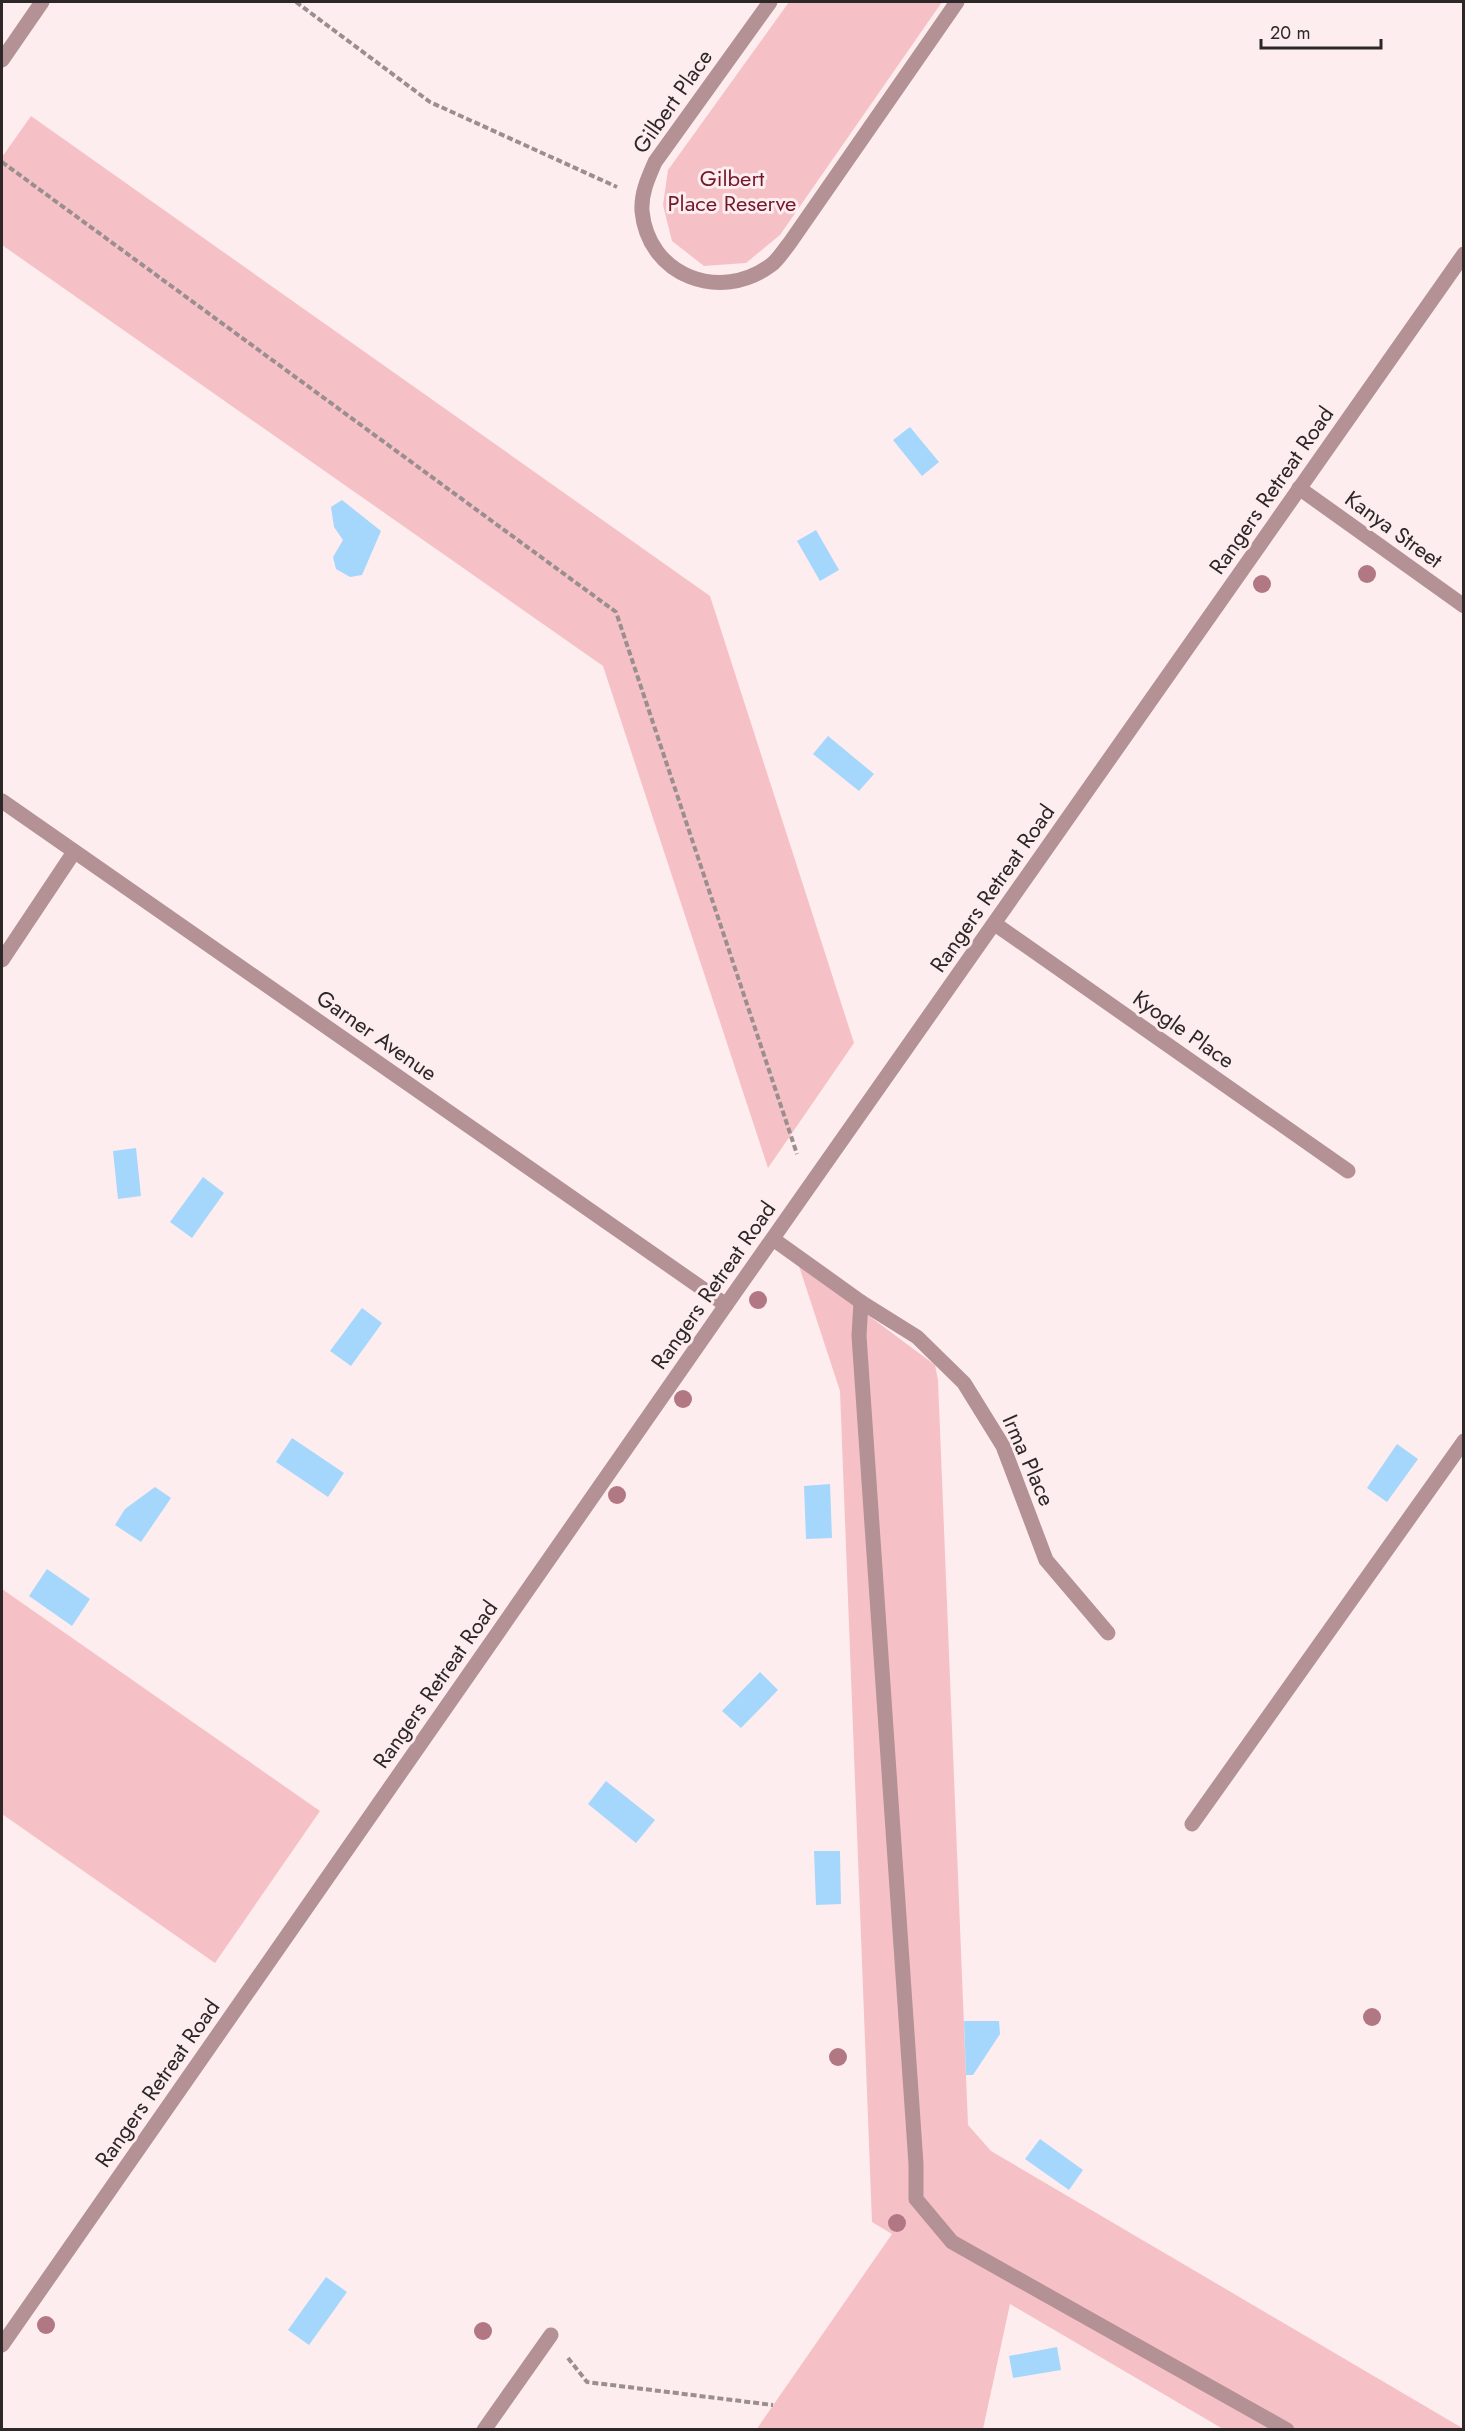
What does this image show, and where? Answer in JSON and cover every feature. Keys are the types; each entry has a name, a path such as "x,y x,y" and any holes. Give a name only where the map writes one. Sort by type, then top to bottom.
{"street":[{"path":"2,60 42,2"},
{"name":"Gilbert Place","path":"770,2 655,162 645,184 642,210 647,234 660,256 680,272 703,282 728,284 752,277 773,264 957,2"},
{"name":"Rangers Retreat Road","path":"2,2345 726,1305 1464,254"},
{"name":"Kanya Street","path":"1299,488 1464,606"},
{"name":"Garner Avenue","path":"2,801 726,1305"},
{"path":"2,960 74,852"},
{"name":"Kyogle Place","path":"995,924 1348,1171"},
{"name":"Irma Place","path":"773,1239 861,1302 917,1337 964,1383 1003,1446 1046,1560 1108,1633"},
{"path":"861,1302 859,1336 915,2153 916,2199 952,2242 1287,2430"},
{"path":"1192,1824 1464,1441"},
{"path":"484,2430 550,2335"}],"path":[{"path":"296,2 430,102 617,187 642,210"},
{"path":"2,162 616,612 808,1189"},
{"path":"550,2335 587,2382 773,2405"}],"green space":[{"name":"Gilbert Place Reserve","path":"789,2 942,2 780,235 746,263 704,266 672,241 663,205 668,170"},
{"path":"31,116 710,596 854,1043 768,1168 603,666 2,245 2,157"},
{"path":"798,1263 935,1365 938,1380 968,2125 991,2151 1464,2429 1223,2429 1010,2304 983,2429 756,2430 892,2234 872,2222 840,1391"},
{"path":"2,1589 320,1811 215,1963 2,1814"}],"water":[{"path":"910,427 939,462 922,476 893,440"},
{"path":"342,500 381,531 362,575 350,577 336,569 333,557 343,540 334,527 331,507"},
{"path":"816,530 839,570 820,581 797,541"},
{"path":"828,736 874,774 859,791 813,754"},
{"path":"136,1148 141,1196 118,1199 113,1151"},
{"path":"203,1177 224,1193 192,1238 170,1222"},
{"path":"362,1308 382,1323 351,1366 330,1351"},
{"path":"292,1438 344,1473 328,1497 276,1462"},
{"path":"1397,1444 1418,1459 1387,1502 1367,1488"},
{"path":"830,1484 832,1538 806,1539 804,1486"},
{"path":"155,1487 171,1498 141,1542 115,1525 125,1509"},
{"path":"47,1569 90,1599 72,1626 29,1596"},
{"path":"760,1672 778,1690 741,1728 722,1711"},
{"path":"606,1781 655,1820 636,1843 588,1804"},
{"path":"814,1851 840,1851 841,1904 816,1905"},
{"path":"964,2021 999,2021 1000,2034 973,2075 966,2075"},
{"path":"1040,2139 1083,2170 1069,2190 1025,2159"},
{"path":"326,2277 347,2292 309,2345 288,2330"},
{"path":"1057,2347 1061,2370 1013,2378 1009,2356"}]}
